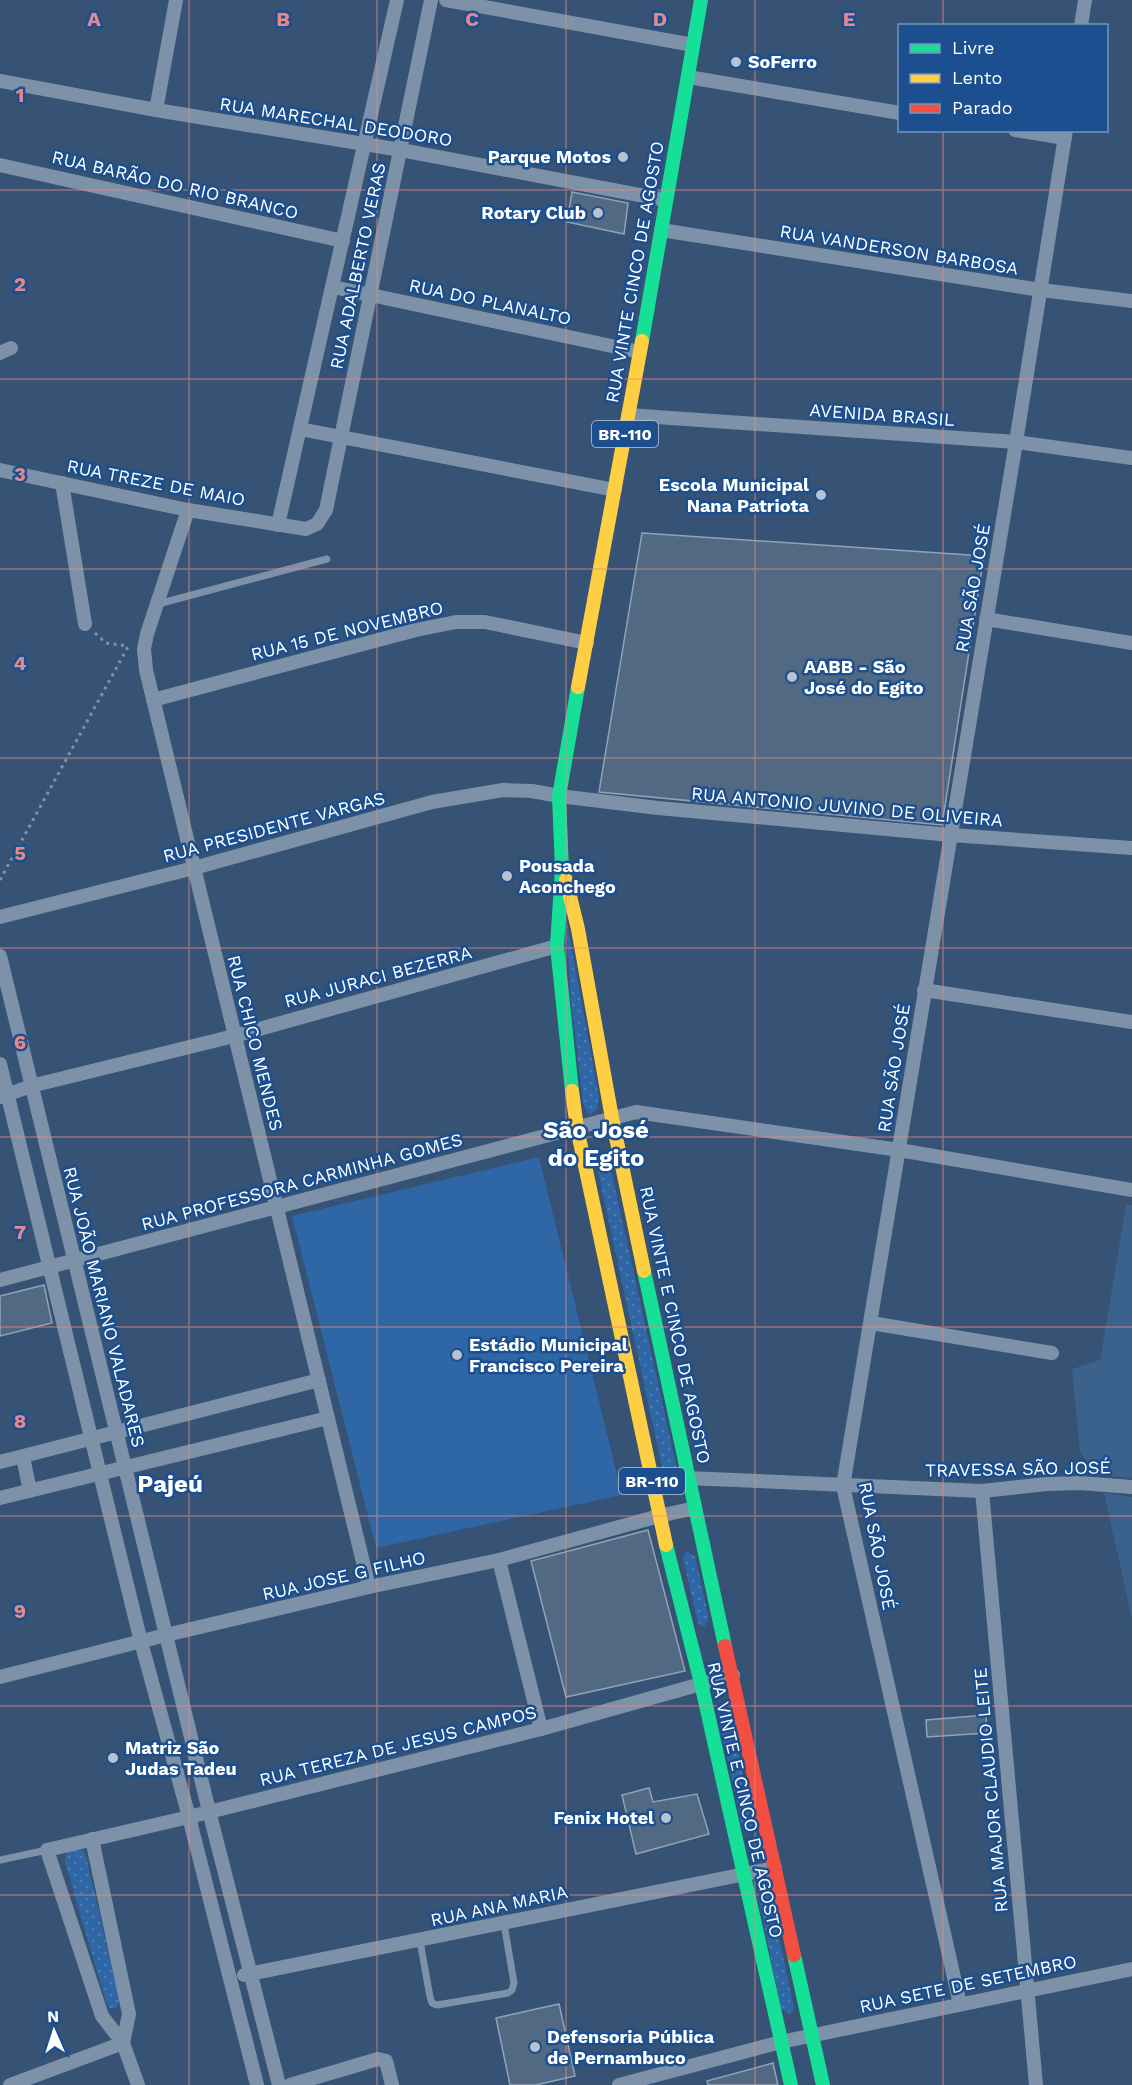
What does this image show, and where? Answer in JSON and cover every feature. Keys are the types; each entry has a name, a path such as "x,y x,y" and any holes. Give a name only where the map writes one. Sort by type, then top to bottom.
{"main road":[{"name":"RUA VINTE CINCO DE AGOSTO","path":"562,869 560,796 567,744 640,352 701,0"},
{"name":"RUA VINTE E CINCO DE AGOSTO","path":"562,869 557,946 577,1128 660,1515 701,1683 791,2085"},
{"name":"RUA VINTE E CINCO DE AGOSTO","path":"562,869 570,891 612,1118 688,1478 823,2085"}],"street":[{"path":"156,110 176,0"},
{"name":"RUA ADALBERTO VERAS","path":"278,525 397,0"},
{"name":"RUA ADALBERTO VERAS","path":"306,529 317,524 326,510 432,0"},
{"path":"446,0 693,45"},
{"path":"1081,24 1085,0"},
{"path":"688,77 898,113"},
{"name":"RUA MARECHAL DEODORO","path":"0,81 156,110 401,150 666,200"},
{"path":"1040,132 1065,134"},
{"name":"RUA SÃO JOSÉ","path":"960,2004 843,1486 1065,134"},
{"name":"RUA BARÃO DO RIO BRANCO","path":"0,165 343,241"},
{"name":"RUA VANDERSON BARBOSA","path":"661,230 1041,290 1132,301"},
{"name":"RUA DO PLANALTO","path":"333,287 640,352"},
{"name":"AVENIDA BRASIL","path":"628,415 1016,442 1132,458"},
{"path":"300,429 615,490"},
{"name":"RUA TREZE DE MAIO","path":"0,470 188,510 306,529"},
{"path":"62,483 85,624"},
{"name":"RUA CHICO MENDES","path":"188,510 147,634 144,649 146,670 369,1587"},
{"path":"986,620 1132,642"},
{"name":"RUA 15 DE NOVEMBRO","path":"153,700 416,630 456,622 485,622 587,643"},
{"name":"RUA PRESIDENTE VARGAS","path":"0,917 194,868 432,802 503,790 532,791 560,796"},
{"name":"RUA ANTONIO JUVINO DE OLIVEIRA","path":"560,796 658,808 951,835 1132,848"},
{"name":"RUA JURACI BEZERRA","path":"4,1097 31,1086 234,1036 557,946"},
{"name":"RUA JOÃO MARIANO VALADARES","path":"0,956 209,1811 279,2085"},
{"path":"924,990 1132,1022"},
{"path":"0,1064 4,1097 101,1473 141,1642 189,1817 257,2085"},
{"name":"RUA PROFESSORA CARMINHA GOMES","path":"0,1280 636,1112 899,1150 1132,1190"},
{"path":"871,1323 1052,1353"},
{"path":"0,1462 319,1380"},
{"path":"0,1498 328,1418"},
{"path":"22,1456 30,1491"},
{"name":"TRAVESSA SÃO JOSÉ","path":"688,1478 982,1491 1047,1484 1104,1484 1132,1487"},
{"name":"RUA MAJOR CLAUDIO LEITE","path":"982,1491 1036,2085"},
{"name":"RUA JOSE G FILHO","path":"0,1677 369,1587 499,1560 660,1515 695,1508"},
{"path":"499,1560 541,1729"},
{"name":"RUA TEREZA DE JESUS CAMPOS","path":"47,1850 541,1729 733,1675"},
{"path":"92,1839 129,2014 123,2043"},
{"path":"47,1850 102,2016 123,2043 138,2085"},
{"name":"RUA ANA MARIA","path":"230,1978 775,1868"},
{"name":"RUA SETE DE SETEMBRO","path":"619,2085 781,2042 1132,1969"},
{"path":"10,2085 123,2043"},
{"path":"290,2085 378,2059 386,2061 392,2085"}],"lane":[{"path":"158,604 327,559"},
{"name":"RUA TEREZA DE JESUS CAMPOS","path":"0,1860 47,1850"},
{"path":"420,1941 432,2003 437,2005 508,1993 512,1990 514,1983 504,1924"}],"path":[{"path":"85,624 106,643 128,646"},
{"path":"0,880 128,646 147,634"}],"shaded area":[{"path":"566,917 599,1097 597,1109 589,1116 583,1103 570,991"},
{"name":"Estádio Municipal Francisco Pereira","path":"539,1157 622,1495 376,1548 292,1216"},
{"path":"601,1158 609,1161 678,1474 676,1478 667,1480 664,1476 597,1167"},
{"path":"1126,1204 1132,1205 1132,1478 1097,1475 1080,1452 1072,1369 1100,1360"},
{"path":"1104,1493 1132,1497 1132,1619"},
{"path":"688,1552 695,1556 709,1620 705,1626 698,1623 683,1559 684,1554"},
{"path":"723,1714 727,1714 731,1719 754,1828 749,1834 743,1830 719,1722"},
{"path":"79,1848 86,1856 119,1999 118,2006 115,2008 109,2008 106,2002 65,1862 65,1854 70,1849"},
{"path":"761,1887 769,1892 794,2007 790,2014 781,2009 757,1890"}],"building":[{"name":"Rotary Club","path":"572,192 628,203 624,234 567,222"},
{"name":"AABB - São José do Egito","path":"642,533 984,556 942,825 599,792"},
{"path":"44,1285 52,1323 0,1336 0,1296"},
{"path":"648,1530 685,1671 566,1697 531,1561"},
{"path":"986,1715 987,1733 927,1737 926,1720"},
{"name":"Fenix Hotel","path":"649,1788 653,1802 697,1794 709,1834 636,1854 622,1795"},
{"name":"Defensoria Pública de Pernambuco","path":"559,2004 575,2076 536,2085 510,2085 496,2018"},
{"path":"773,2063 778,2085 708,2085 707,2081"}],"traffic: fast":[{"path":"642,341 701,0"},
{"path":"572,1091 557,946 562,869 559,796 578,687"},
{"path":"644,1271 725,1646"},
{"path":"666,1545 701,1683 791,2085"},
{"path":"794,1955 823,2085"}],"traffic: slow":[{"path":"578,687 642,341"},
{"path":"566,880 578,929 612,1118 644,1271"},
{"path":"572,1091 577,1128 666,1545"}],"traffic: jam":[{"path":"725,1646 794,1955"}],"place":[{"name":"SoFerro","path":"736,62"},
{"name":"Parque Motos","path":"623,157"},
{"name":"Rotary Club","path":"598,213"},
{"name":"Escola Municipal Nana Patriota","path":"821,495"},
{"name":"AABB - São José do Egito","path":"792,677"},
{"name":"Pousada Aconchego","path":"507,876"},
{"name":"Estádio Municipal Francisco Pereira","path":"457,1355"},
{"name":"Matriz São Judas Tadeu","path":"113,1758"},
{"name":"Fenix Hotel","path":"666,1818"},
{"name":"Defensoria Pública de Pernambuco","path":"535,2047"}],"district":[{"name":"São José do Egito","path":"596,1144"},
{"name":"Pajeú","path":"170,1484"}]}
